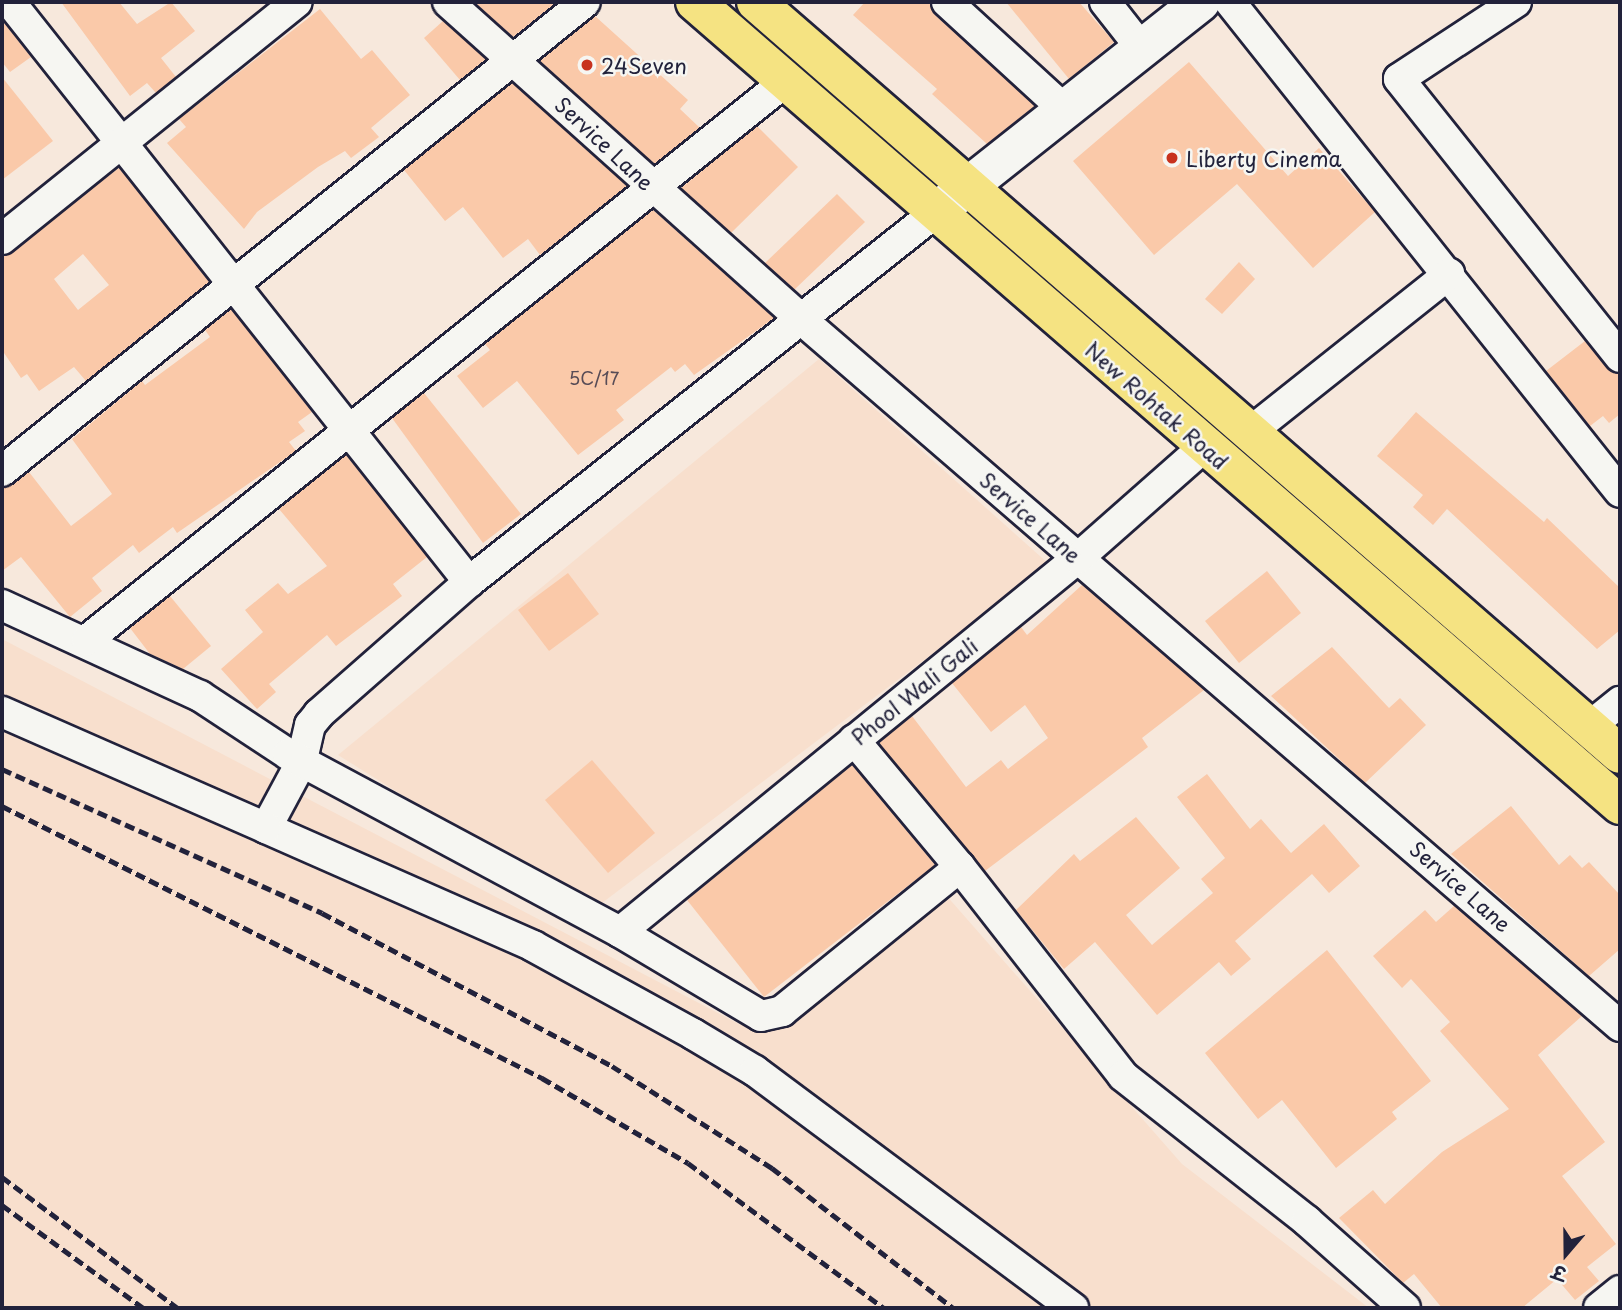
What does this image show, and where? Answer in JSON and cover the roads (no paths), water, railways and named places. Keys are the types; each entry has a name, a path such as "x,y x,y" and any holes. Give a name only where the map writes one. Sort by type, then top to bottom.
{"main road":[{"name":"New Rohtak Road","path":"695,2 1620,805"},
{"name":"New Rohtak Road","path":"756,2 1620,754"}],"street":[{"path":"10,2 469,582"},
{"path":"2,239 124,145 297,2"},
{"name":"Service Lane","path":"448,2 514,58 653,188 801,318 1620,1026"},
{"path":"2,471 233,281 585,2"},
{"path":"947,2 1065,110"},
{"path":"1105,2 1142,49"},
{"path":"266,828 302,761 310,725 319,714 469,582 1201,2"},
{"path":"1230,2 1620,492"},
{"path":"1516,2 1399,79 1620,357"},
{"path":"87,640 786,81"},
{"path":"1249,433 1449,274"},
{"name":"Phool Wali Gali","path":"620,932 1078,558 1205,446"},
{"path":"2,604 87,640 200,696 302,761 620,932 745,1008 773,1016 960,867"},
{"path":"1589,727 1620,702"},
{"path":"2,712 533,946 755,1072 1073,1308"},
{"path":"854,740 960,867 1123,1076 1307,1221 1405,1308"},
{"path":"1600,1308 1620,1291"}],"railway":[{"path":"2,769 322,913 612,1066 772,1168 953,1308"},
{"path":"2,806 542,1078 688,1163 884,1308"},
{"path":"2,1177 178,1308"},
{"path":"2,1205 143,1308"}],"place":[{"name":"24Seven","path":"587,65"},
{"name":"Liberty Cinema","path":"1172,158"}]}
